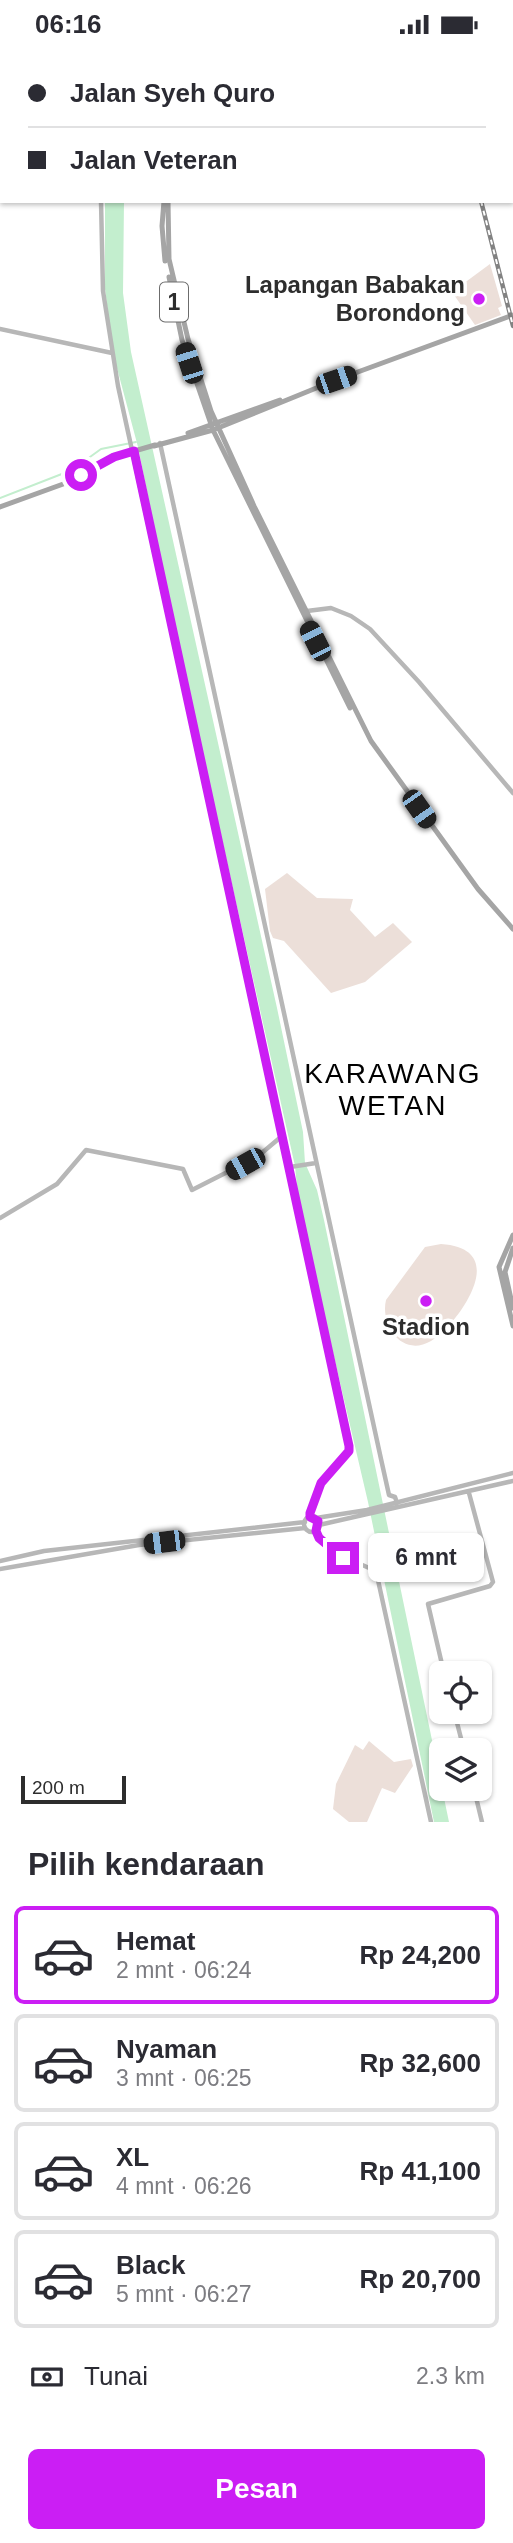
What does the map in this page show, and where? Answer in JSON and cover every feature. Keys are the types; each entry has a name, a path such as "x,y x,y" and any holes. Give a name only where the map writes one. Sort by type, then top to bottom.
{"main road":[{"name":"1","path":"166,205 163,238 177,319 215,427 341,693 441,840 513,929"},
{"path":"0,507 66,483 102,463 215,427 513,315"},
{"name":"1","path":"215,427 357,716"},
{"path":"513,1235 501,1259 499,1272 513,1326"},
{"path":"513,1248 505,1272 513,1308"}],"street":[{"path":"101,203 102,267 112,353 282,1136 291,1167 349,1449 318,1488 313,1518 335,1553 376,1571 431,1822"},
{"path":"0,329 112,353"},
{"path":"156,445 389,1495 395,1497 397,1503"},
{"path":"306,612 322,607 331,608 352,616 370,629 419,682 513,793"},
{"path":"0,1218 57,1184 86,1150 183,1169 192,1190 257,1157 282,1136"},
{"path":"291,1167 316,1163"},
{"path":"388,1508 424,1495 513,1473"},
{"path":"0,1561 44,1551 305,1525 317,1528 367,1513 425,1503 511,1481 506,1475"},
{"path":"441,1661 427,1606 429,1602 492,1585 469,1493"},
{"path":"424,1495 425,1503"},
{"path":"0,1569 152,1543 305,1525 313,1518 367,1513"},
{"path":"477,1801 482,1822"}],"shaded area":[{"path":"105,203 124,203 123,293 131,352 277,1008 303,1132 305,1163 317,1190 324,1220 432,1738 429,1738 429,1798 368,1502 299,1207 295,1166 175,629 138,447 113,353 105,289"},
{"name":"Lapangan Babakan Borondong","path":"490,264 502,306 498,308 501,315 475,325 452,292"},
{"path":"287,873 317,898 353,899 350,910 375,937 393,923 412,942 365,982 331,993 284,941 273,938 270,931 265,889"},
{"name":"Stadion","path":"441,1244 459,1247 471,1254 476,1264 473,1287 460,1312 452,1322 449,1320 431,1341 420,1345 402,1342 395,1336 386,1319 386,1300 425,1247"},
{"path":"369,1741 394,1762 411,1759 413,1766 395,1793 382,1788 367,1822 349,1822 333,1809 336,1784 355,1745 363,1750"},
{"path":"430,1801 445,1801 449,1822 434,1822"}],"waterway":[{"path":"0,498 72,470 101,449 136,442"}],"railway":[{"path":"482,203 513,326"}],"place":[{"name":"Lapangan Babakan Borondong","path":"479,299"},
{"name":"Stadion","path":"426,1301"}],"district":[{"name":"KARAWANG WETAN","path":"393,1089"}],"route":[{"path":"81,475 114,457 134,451 349,1446 349,1451 318,1488 310,1513 310,1517 315,1517 318,1521 319,1527 316,1531 319,1538 343,1558"}]}
